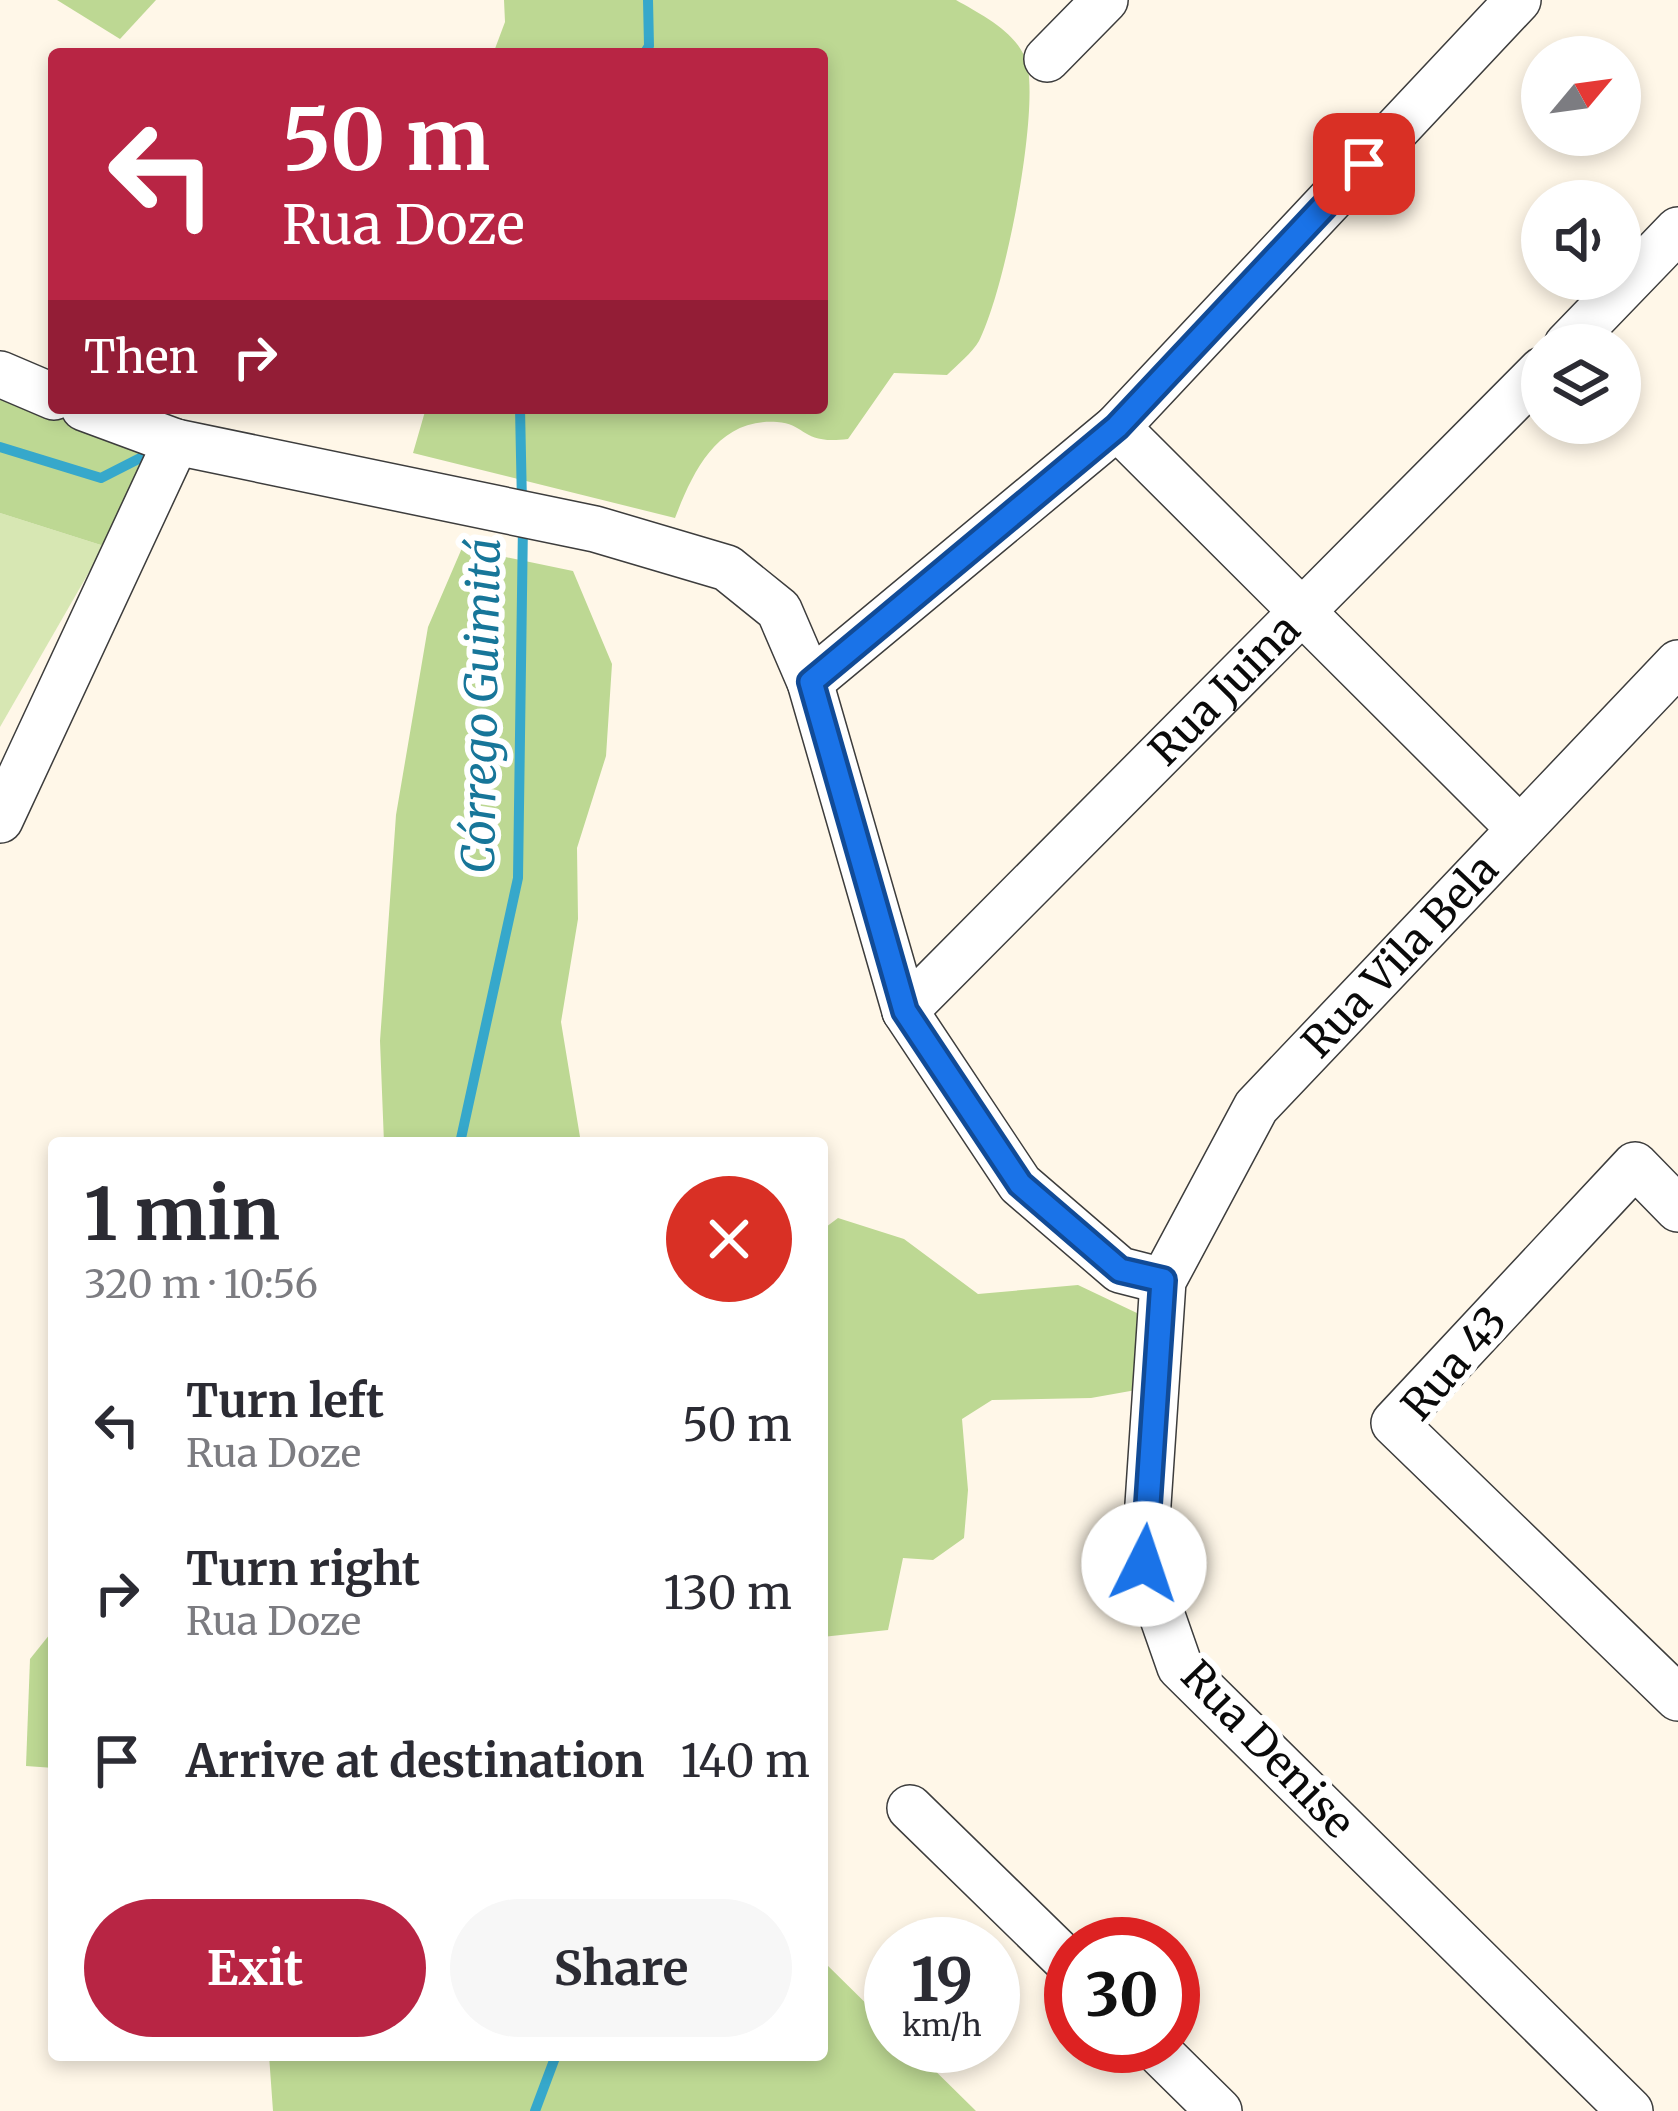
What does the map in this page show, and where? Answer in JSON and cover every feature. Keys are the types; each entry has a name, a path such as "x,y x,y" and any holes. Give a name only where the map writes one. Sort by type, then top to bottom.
{"street":[{"path":"1047,58 1105,0"},
{"path":"811,682 1117,427 1518,0"},
{"path":"1587,324 1678,230"},
{"path":"0,374 48,394"},
{"name":"Rua Juina","path":"905,1011 1305,614 1521,392"},
{"path":"100,414 176,442 595,529 727,568 779,610 811,682 905,1011 1020,1184 1120,1270 1163,1280"},
{"path":"1117,427 1519,828"},
{"path":"0,820 176,442"},
{"name":"Rua Vila Bela","path":"1163,1280 1256,1106 1678,663"},
{"name":"Rua 43","path":"1678,1209 1635,1165 1394,1424 1678,1698"},
{"name":"Rua Denise","path":"1163,1280 1144,1564 1180,1667 1630,2111"},
{"path":"910,1808 1044,1939"},
{"path":"1180,2073 1219,2111"}],"green space":[{"path":"57,0 156,0 120,39"},
{"path":"504,0 956,0 1000,27 1018,45 1028,68 1028,127 1008,247 989,317 976,345 947,375 894,373 848,439 821,439 777,422 738,429 723,438 699,466 675,518 413,453 424,414 828,414 828,48 495,48 505,22"},
{"path":"0,382 48,402 48,414 78,414 160,448 104,546 0,513"},
{"path":"0,513 104,546 0,727"},
{"path":"462,548 573,571 612,664 606,756 577,848 578,919 561,1022 580,1137 384,1137 380,1041 396,815 428,627"},
{"path":"838,1218 904,1239 978,1294 1078,1285 1139,1314 1136,1390 1091,1398 992,1400 962,1419 968,1490 964,1538 933,1560 903,1558 888,1630 828,1636 828,1226"},
{"path":"48,1636 48,1768 26,1766 30,1659"},
{"path":"828,1966 864,2001 864,2073 937,2073 976,2111 273,2111 269,2061 828,2061"}],"waterway":[{"name":"Córrego Guimitá","path":"648,0 648,48"},
{"name":"Córrego Guimitá","path":"520,414 522,504"},
{"path":"0,447 101,478 154,451"},
{"name":"Córrego Guimitá","path":"461,1137 518,878 523,523"},
{"name":"Córrego Guimitá","path":"535,2111 554,2061"}],"route":[{"path":"1144,1564 1163,1280 1120,1270 1020,1184 905,1011 811,682 1117,427 1364,164"}]}
